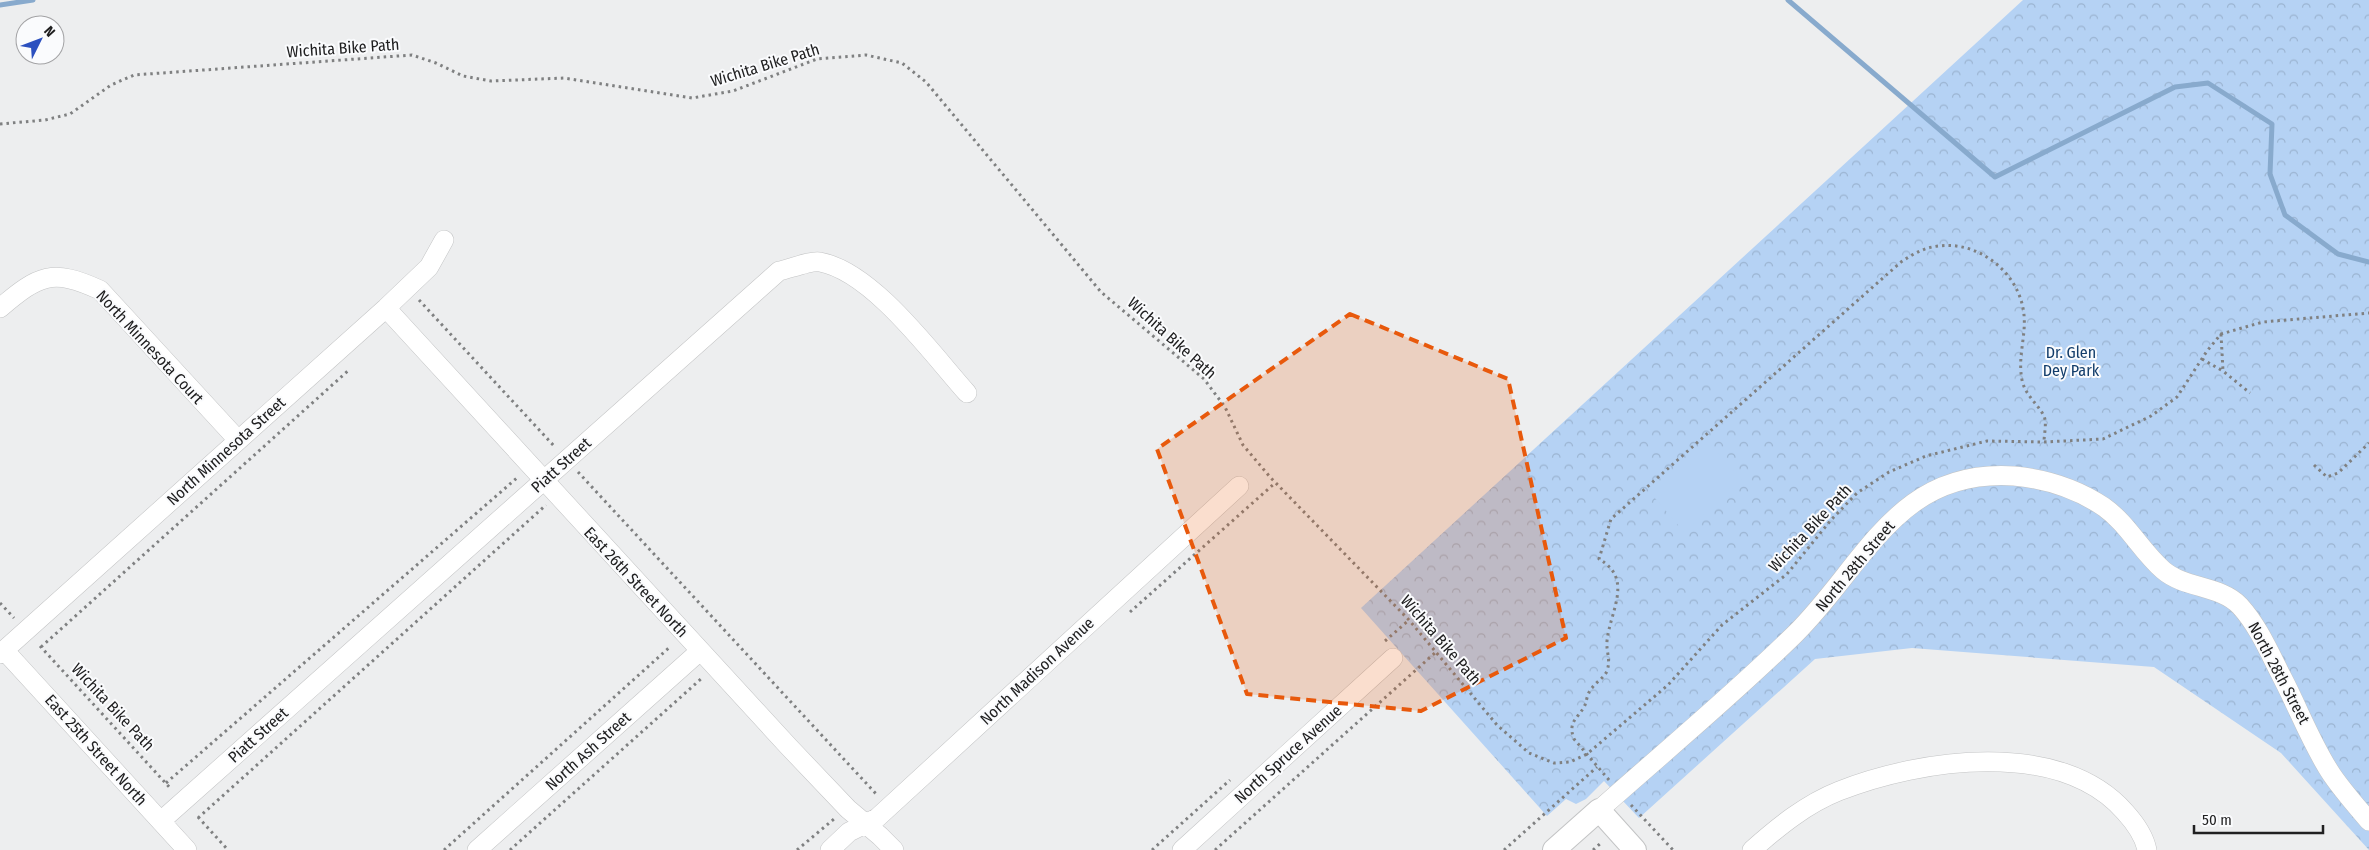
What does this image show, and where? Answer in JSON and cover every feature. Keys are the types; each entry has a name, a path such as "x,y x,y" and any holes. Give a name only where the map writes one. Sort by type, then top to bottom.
{"street":[{"name":"North Minnesota Street","path":"2,652 386,308 429,267 444,240"},
{"name":"Piatt Street","path":"161,821 779,271 819,261 857,277 889,306 967,393"},
{"name":"North Minnesota Court","path":"0,308 22,288 48,276 76,279 100,290 238,440"},
{"name":"East 26th Street North","path":"386,308 700,651 842,802 894,850"},
{"name":"North 28th Street","path":"1599,810 1795,634 1826,601 1884,529 1906,507 1954,481 2001,476 2050,482 2080,493 2106,509 2130,532 2161,569 2174,578 2220,593 2238,603 2257,627 2331,774 2369,821"},
{"name":"North Madison Avenue","path":"830,850 849,832 877,818 1239,486"},
{"name":"North Ash Street","path":"477,850 700,651"},
{"name":"East 25th Street North","path":"2,652 187,850"},
{"name":"North Spruce Avenue","path":"1182,850 1393,658"},
{"path":"1752,850 1806,808 1839,792 1906,772 1946,766 1996,762 2028,764 2057,770 2085,780 2104,791 2119,805 2145,839 2147,850"},
{"path":"1554,850 1599,810 1635,850"}],"path":[{"name":"Wichita Bike Path","path":"0,124 45,120 70,114 111,85 134,75 412,55 436,62 463,76 491,81 564,78 692,98 734,91 817,59 866,55 902,63 926,82 1101,292 1204,379 1225,408 1243,445 1275,483 1409,620 1497,725 1529,753 1554,763 1570,762 1587,754 1668,685 1722,625 1787,574 1831,520 1857,493 1889,472 1926,456 1987,441 2044,442 2103,439 2151,416 2177,397 2221,334"},
{"path":"1673,850 1597,767 1574,739 1572,733 1575,717 1584,706 1590,689 1606,673 1610,658 1606,644 1609,626 1616,611 1618,585 1610,565 1599,558 1611,519 1901,262 1919,251 1940,245 1961,246 1978,251 1994,261 2007,273 2016,288 2023,308 2024,327 2019,360 2021,375 2030,400 2044,416 2044,442"},
{"path":"416,298 888,808"},
{"path":"2223,371 2221,334 2263,322 2369,313"},
{"path":"2202,359 2223,371 2250,393"},
{"path":"41,647 350,369"},
{"path":"2314,465 2327,477 2338,473 2369,443"},
{"path":"1128,615 1275,483"},
{"path":"0,603 16,620"},
{"name":"Wichita Bike Path","path":"38,643 173,791"},
{"path":"444,850 672,646"},
{"path":"1215,850 1436,652"},
{"path":"510,850 704,676"},
{"path":"1504,850 1597,767"},
{"path":"194,814 228,850"},
{"path":"797,850 832,820 837,818"}],"highlighted area":[{"path":"1350,314 1508,379 1566,638 1421,711 1247,694 1157,449"}],"green space":[{"name":"Dr. Glen Dey Park","path":"2023,0 2369,0 2369,850 2281,753 2154,667 1912,648 1815,659 1639,818 1604,781 1586,799 1576,804 1566,799 1547,816 1361,608"},
{"path":"1711,445 1742,480 1684,532 1654,497"}],"waterway":[{"path":"0,5 33,0"},
{"path":"1788,0 1995,177 2175,87 2208,83 2272,124 2270,174 2285,215 2338,254 2369,262"}]}
